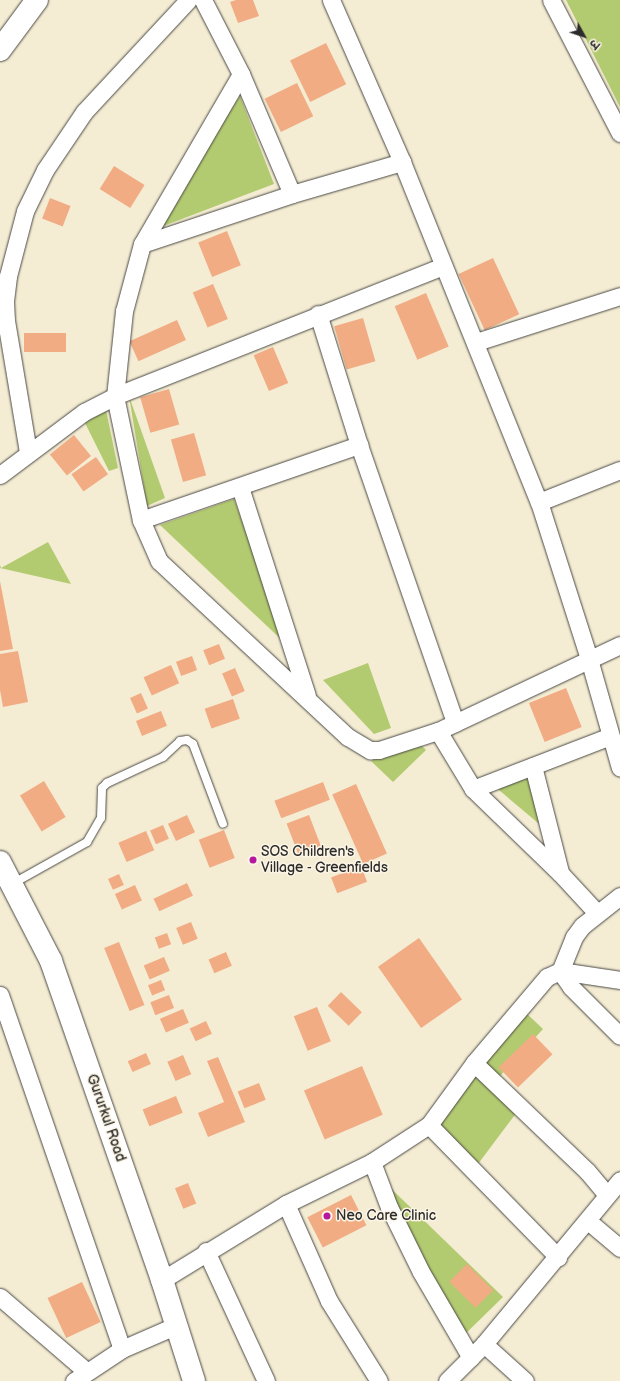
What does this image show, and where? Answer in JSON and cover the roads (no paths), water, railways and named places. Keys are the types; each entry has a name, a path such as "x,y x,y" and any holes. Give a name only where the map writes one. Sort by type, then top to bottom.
{"street":[{"path":"0,50 37,0"},
{"path":"28,452 6,321 5,301 8,276 25,211 45,170 84,112 188,0"},
{"path":"203,0 241,74 292,194"},
{"path":"331,0 402,162 443,266 476,342 539,502 589,659 620,768"},
{"path":"551,0 620,133"},
{"path":"241,74 142,244 124,311 115,396 141,520 159,561 171,574 307,696 348,737 370,750 379,750 438,731 620,645"},
{"path":"142,244 292,194 402,162"},
{"path":"0,475 28,452 84,412 115,396 318,314 443,266"},
{"path":"476,342 620,296"},
{"path":"318,314 359,445 455,723"},
{"path":"141,520 359,445"},
{"path":"539,502 620,470"},
{"path":"240,487 307,696"},
{"path":"438,731 473,789 560,873 597,912"},
{"path":"473,789 610,736"},
{"path":"532,766 560,873"},
{"name":"Gururkul Road","path":"0,862 51,961 162,1280 175,1326 194,1381"},
{"path":"162,1280 206,1251 286,1204 372,1162 429,1125 474,1063 540,983 560,971 574,937 597,912 620,896"},
{"path":"560,971 620,980"},
{"path":"560,971 571,987 620,1036"},
{"path":"0,995 122,1349"},
{"path":"474,1063 587,1171 607,1195"},
{"path":"429,1125 558,1257"},
{"path":"372,1162 389,1207 421,1272 471,1358"},
{"path":"448,1381 484,1344 588,1221 620,1180"},
{"path":"286,1204 328,1301 379,1381"},
{"path":"588,1221 620,1248"},
{"path":"206,1251 266,1381"},
{"path":"0,1297 80,1376 122,1349 175,1326"},
{"path":"484,1344 525,1381"}],"lane":[{"path":"11,884 87,842 101,818 102,788 107,783 163,757 180,741 188,740 193,744 223,824"}],"place":[{"name":"SOS Children's Village - Greenfields","path":"253,860"},
{"name":"Neo Care Clinic","path":"327,1216"}]}
